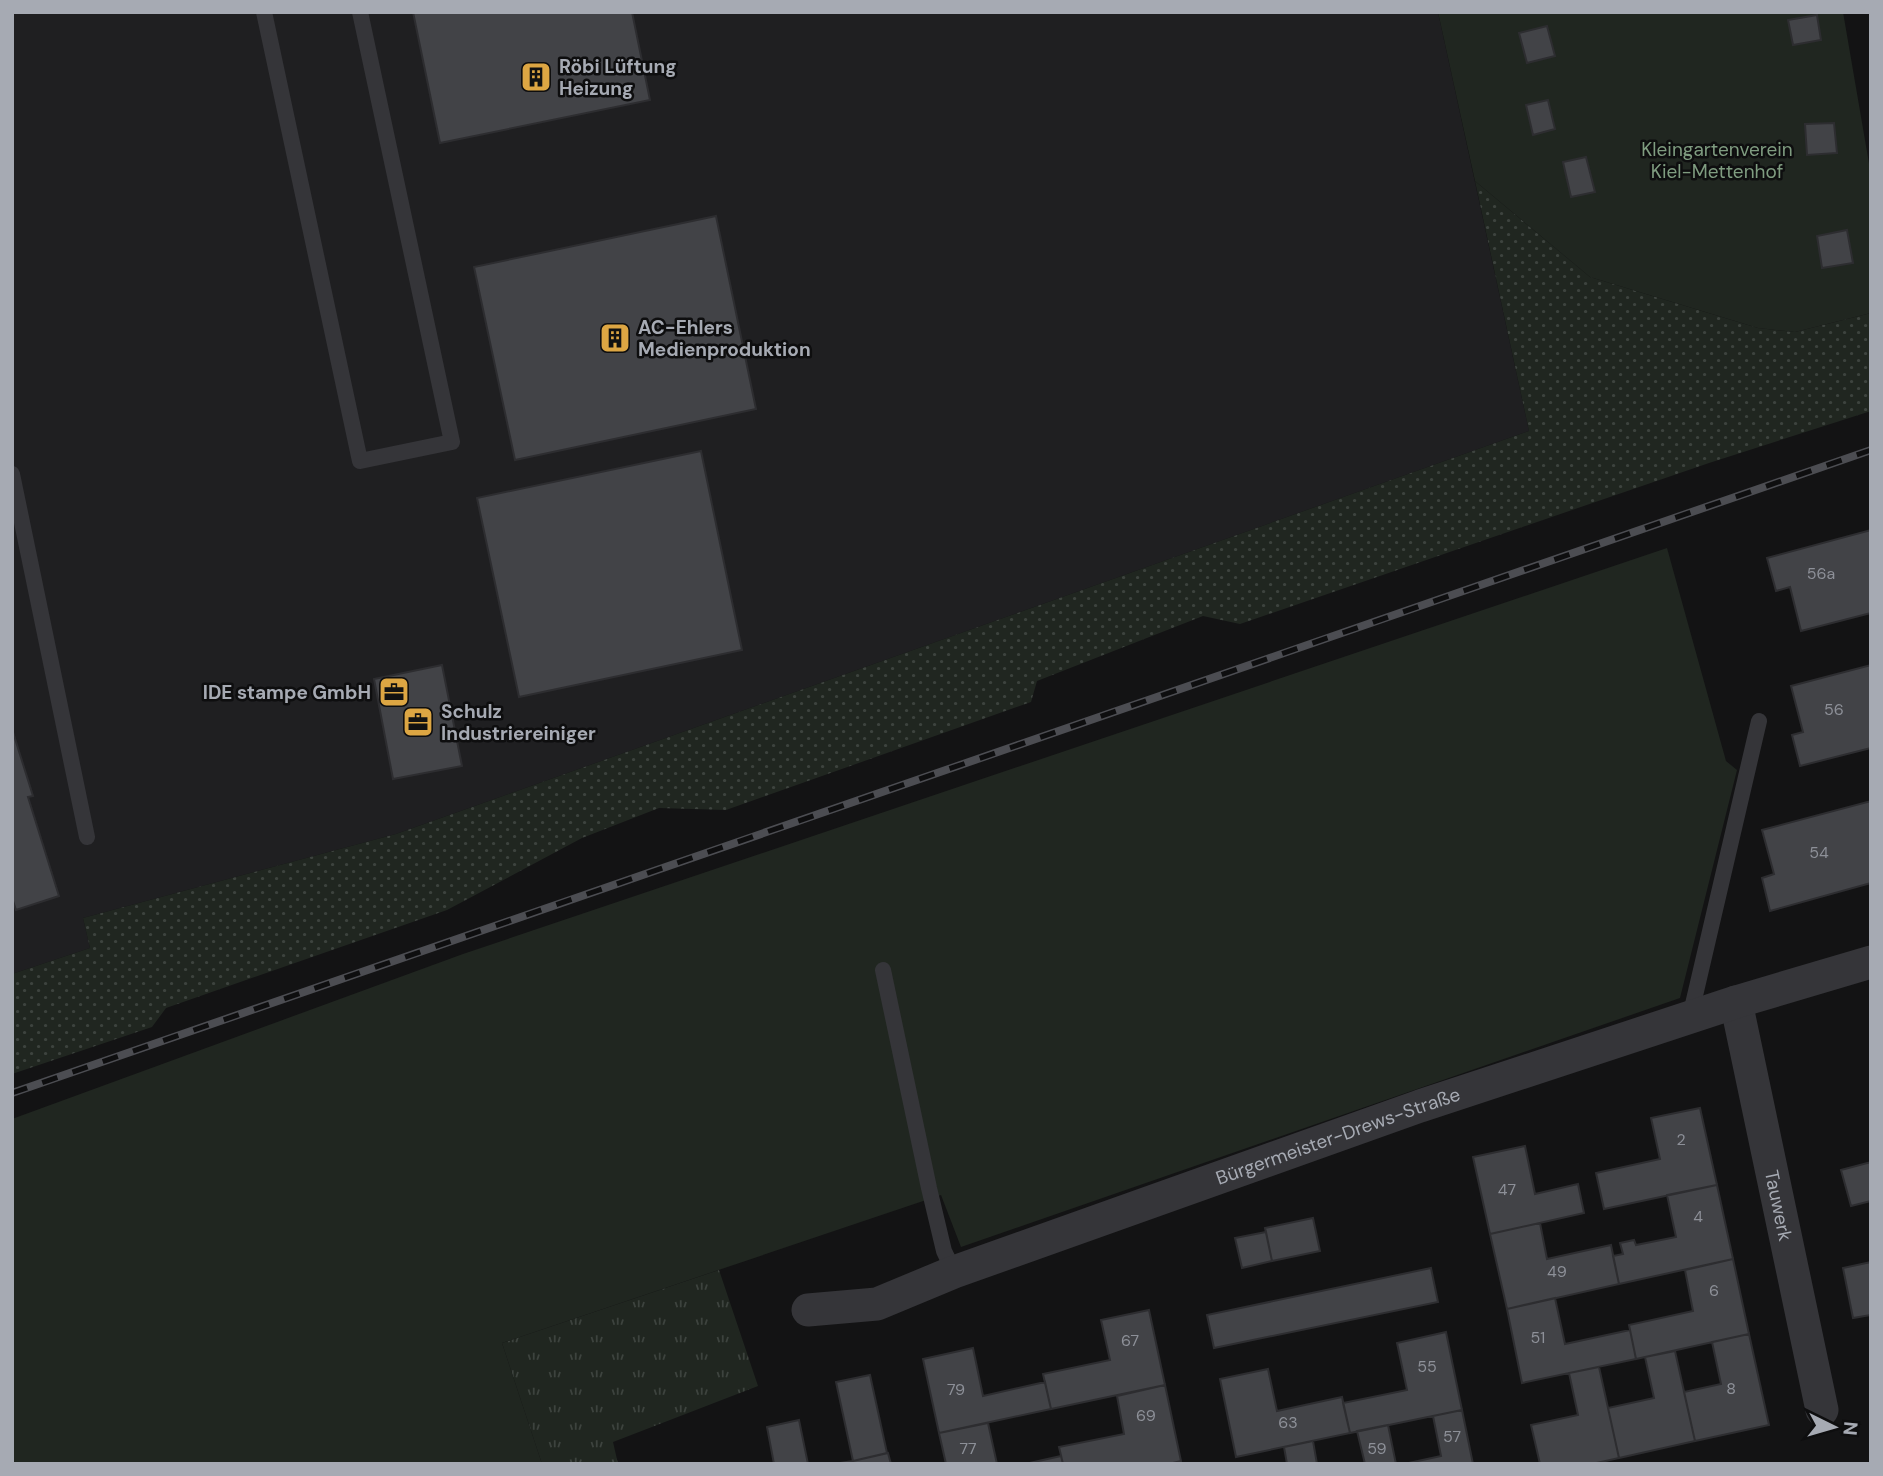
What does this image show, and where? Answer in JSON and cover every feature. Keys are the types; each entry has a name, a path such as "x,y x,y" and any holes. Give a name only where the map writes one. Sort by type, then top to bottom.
{"street":[{"name":"Bürgermeister-Drews-Straße","path":"808,1310 877,1304 954,1272 1420,1106 1736,1002 1871,962"},
{"name":"Tauwerk","path":"1736,1002 1822,1410"}],"lane":[{"path":"264,12 360,461 452,442 360,12"},
{"path":"12,474 87,837"},
{"path":"1690,1017 1759,720"},
{"path":"883,970 932,1200 944,1251 954,1272"}],"shaded area":[{"path":"12,12 1438,12 1529,431 396,834 83,918 90,948 12,974"}],"green space":[{"name":"Kleingartenverein Kiel-Mettenhof","path":"1438,12 1843,12 1871,175 1871,313 1795,332 1758,328 1590,277 1475,181"},
{"path":"1475,181 1590,277 1758,328 1795,332 1871,313 1871,411 1709,463 1240,624 1203,616 1037,681 1031,702 726,810 659,808 582,838 447,910 166,1008 152,1027 12,1074 12,974 90,948 83,918 396,834 1529,431"},
{"path":"1667,548 1726,761 1737,770 1680,998 961,1247 941,1195 502,1343 542,1464 12,1464 12,1119 463,954"},
{"path":"719,1270 758,1386 613,1442 618,1464 542,1464 502,1343"}],"building":[{"name":"Röbi Lüftung Heizung","path":"413,12 632,12 650,100 440,143"},
{"path":"1817,15 1821,40 1793,45 1788,20"},
{"path":"1547,26 1555,56 1527,63 1519,33"},
{"path":"1548,100 1555,129 1533,135 1526,105"},
{"path":"1834,123 1837,153 1807,155 1805,124"},
{"path":"1586,157 1595,192 1571,197 1563,162"},
{"name":"AC-Ehlers Medienproduktion","path":"716,216 756,409 515,460 474,267"},
{"path":"1847,230 1853,263 1822,268 1817,236"},
{"path":"701,451 742,650 519,697 477,498"},
{"path":"1871,530 1871,613 1801,631 1790,587 1776,591 1767,558"},
{"name":"Schulz Industriereiniger","path":"442,665 462,766 393,779 374,679"},
{"path":"1871,665 1871,748 1800,766 1792,735 1803,732 1791,686"},
{"path":"12,729 33,796 28,797 59,896 16,910 12,898"},
{"path":"1871,801 1871,883 1770,911 1762,878 1774,874 1762,830"},
{"path":"1700,1108 1717,1185 1604,1209 1596,1173 1660,1159 1651,1118"},
{"path":"1525,1146 1535,1194 1578,1184 1584,1213 1490,1234 1473,1157"},
{"path":"1871,1162 1871,1201 1851,1206 1841,1170"},
{"path":"1717,1185 1733,1259 1619,1284 1613,1256 1623,1254 1620,1243 1634,1240 1636,1245 1676,1237 1667,1195"},
{"path":"1313,1218 1320,1251 1272,1261 1265,1228"},
{"path":"1540,1223 1547,1259 1611,1245 1619,1284 1507,1309 1490,1234"},
{"path":"1266,1232 1272,1261 1242,1268 1235,1238"},
{"path":"1733,1259 1749,1334 1636,1359 1629,1325 1693,1311 1685,1270"},
{"path":"1871,1262 1871,1315 1853,1318 1843,1268"},
{"path":"1431,1268 1438,1302 1214,1348 1207,1315"},
{"path":"1555,1298 1565,1344 1630,1330 1636,1359 1522,1383 1507,1309"},
{"path":"1149,1310 1165,1385 1051,1409 1043,1374 1110,1360 1101,1320"},
{"path":"1446,1332 1462,1410 1350,1433 1343,1403 1407,1390 1397,1343"},
{"path":"1749,1334 1769,1425 1695,1441 1684,1392 1721,1384 1712,1342"},
{"path":"973,1348 983,1396 1045,1382 1051,1409 939,1433 923,1359"},
{"path":"1675,1351 1695,1441 1619,1458 1608,1408 1654,1398 1645,1357"},
{"path":"1599,1367 1619,1458 1592,1464 1540,1464 1531,1425 1578,1415 1569,1373"},
{"path":"1268,1369 1277,1411 1342,1397 1350,1433 1236,1457 1220,1379"},
{"path":"870,1375 887,1453 853,1461 836,1382"},
{"path":"1165,1385 1181,1461 1169,1464 1063,1464 1059,1447 1124,1434 1117,1396"},
{"path":"1462,1410 1473,1464 1404,1464 1441,1456 1433,1416"},
{"path":"799,1420 808,1464 774,1464 767,1427"},
{"path":"988,1423 997,1464 946,1464 939,1433"},
{"path":"1388,1425 1396,1464 1365,1464 1357,1431"},
{"path":"1313,1441 1317,1464 1287,1464 1284,1447"},
{"path":"888,1453 891,1464 840,1463 853,1461"},
{"path":"1061,1456 1063,1464 1025,1464"}],"railway":[{"path":"12,1093 1871,450"}],"place":[{"name":"Röbi Lüftung Heizung","path":"536,77"},
{"name":"AC-Ehlers Medienproduktion","path":"615,338"},
{"name":"IDE stampe GmbH","path":"394,692"},
{"name":"Schulz Industriereiniger","path":"418,722"}]}
